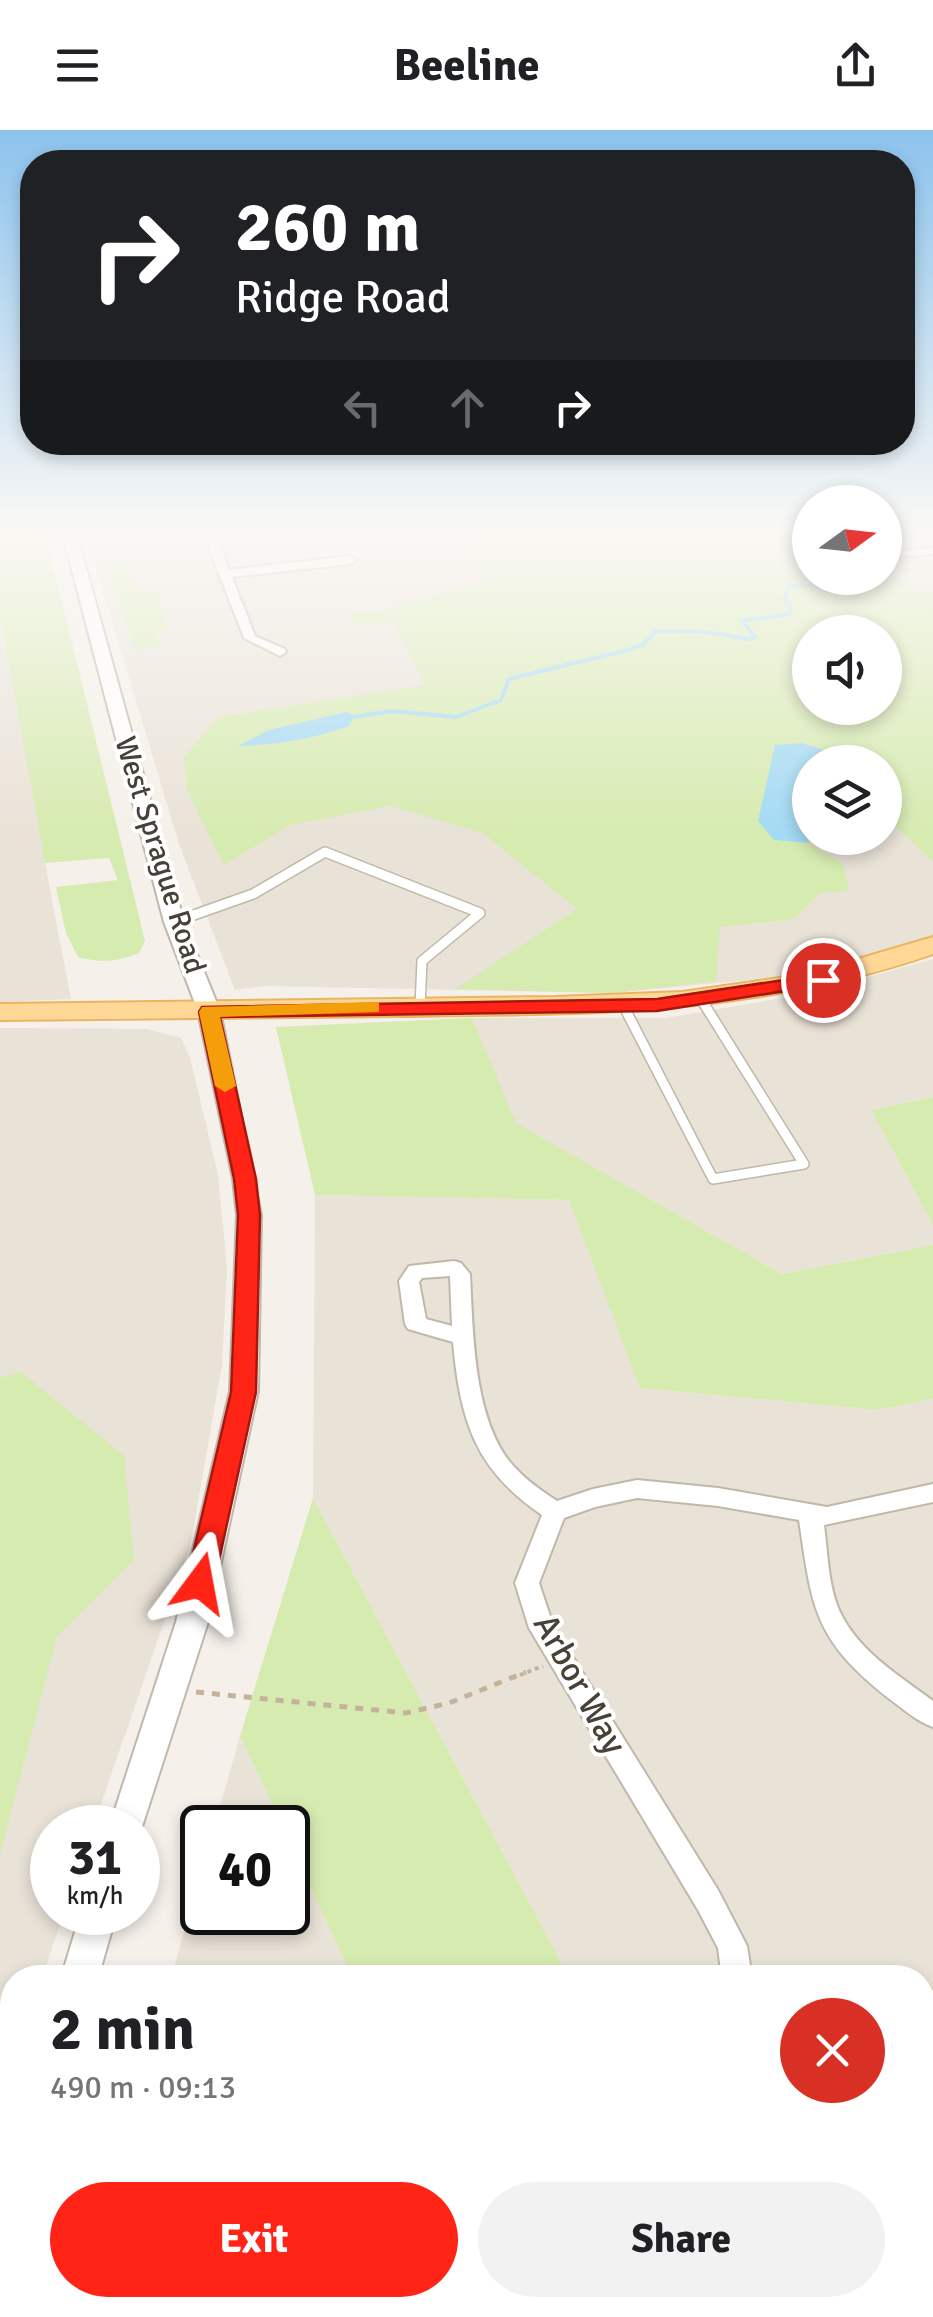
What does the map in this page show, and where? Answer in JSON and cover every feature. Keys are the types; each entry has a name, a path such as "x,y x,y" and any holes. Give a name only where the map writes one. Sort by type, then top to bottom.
{"main road":[{"path":"0,1012 623,1005 794,987 881,965 933,945"}],"street":[{"name":"West Sprague Road","path":"95,630 174,922 209,1012 245,1179 249,1215 244,1392 192,1622 133,1805"},
{"path":"247,630 250,638 280,652"},
{"path":"462,1337 474,1404 496,1460 526,1493 555,1512 592,1498 637,1490 718,1497 826,1516 933,1493"},
{"name":"Arbor Way","path":"555,1512 527,1583 542,1628 708,1900 732,1946 735,1965"},
{"path":"810,1513 826,1608 838,1632 880,1676 933,1716"},
{"path":"82,1965 92,1935"}],"lane":[{"path":"174,922 221,911 251,898 325,852 480,913 422,961 420,1007"},
{"path":"623,1005 713,1179 804,1164 701,999"}],"path":[{"path":"170,1690 406,1713 449,1702 561,1659"}],"shaded area":[{"path":"0,630 2,630 71,999 0,1002"},
{"path":"115,630 792,630 792,725 902,725 902,630 933,630 933,937 822,973 612,993 266,986 235,990 179,844"},
{"path":"933,959 933,1097 871,1110 933,1225 933,1245 782,1274 515,1123 472,1018 666,1018 812,993"},
{"path":"0,1028 147,1029 181,1038 190,1058 218,1174 227,1269 222,1365 190,1547 101,1805 30,1805 30,1935 56,1935 46,1965 0,1965"},
{"path":"315,1195 569,1200 641,1388 877,1410 933,1399 933,1965 563,1965 313,1498"},
{"path":"240,1736 273,1805 220,1805"},
{"path":"310,1886 346,1965 175,1965 183,1935 310,1935"}],"green space":[{"path":"2,630 69,630 145,941 139,953 102,961 78,957 66,933 56,887 118,880 109,858 45,863"},
{"path":"128,630 165,630 153,638 163,644 135,650"},
{"path":"398,630 792,630 792,725 902,725 902,630 933,630 933,861 902,833 902,745 775,745 774,840 792,842 792,855 828,855 843,864 849,891 820,893 794,919 720,927 716,981 612,993 456,989 577,909 483,833 390,806 290,825 224,865 188,793 184,757 218,717 425,685"},
{"path":"472,1018 516,1123 782,1274 933,1245 933,1399 877,1410 640,1388 569,1200 315,1195 276,1027"},
{"path":"933,1097 933,1225 871,1110"},
{"path":"21,1372 124,1456 134,1560 57,1636 0,1854 0,1378"},
{"path":"313,1498 563,1965 346,1965 310,1886 310,1805 273,1805 240,1736"}],"water":[{"path":"347,712 354,716 349,726 335,731 238,746 269,730"},
{"path":"802,743 808,745 792,745 792,842 774,840 758,821 775,745"}],"waterway":[{"path":"353,717 392,711 456,717 501,700 509,679 628,650 644,644 656,631 756,637 749,630"}],"slow traffic":[{"path":"225,1086 209,1012 372,1007"}],"route":[{"path":"200,1583 244,1392 249,1215 245,1179 209,1012 657,1005 823,980"}]}
